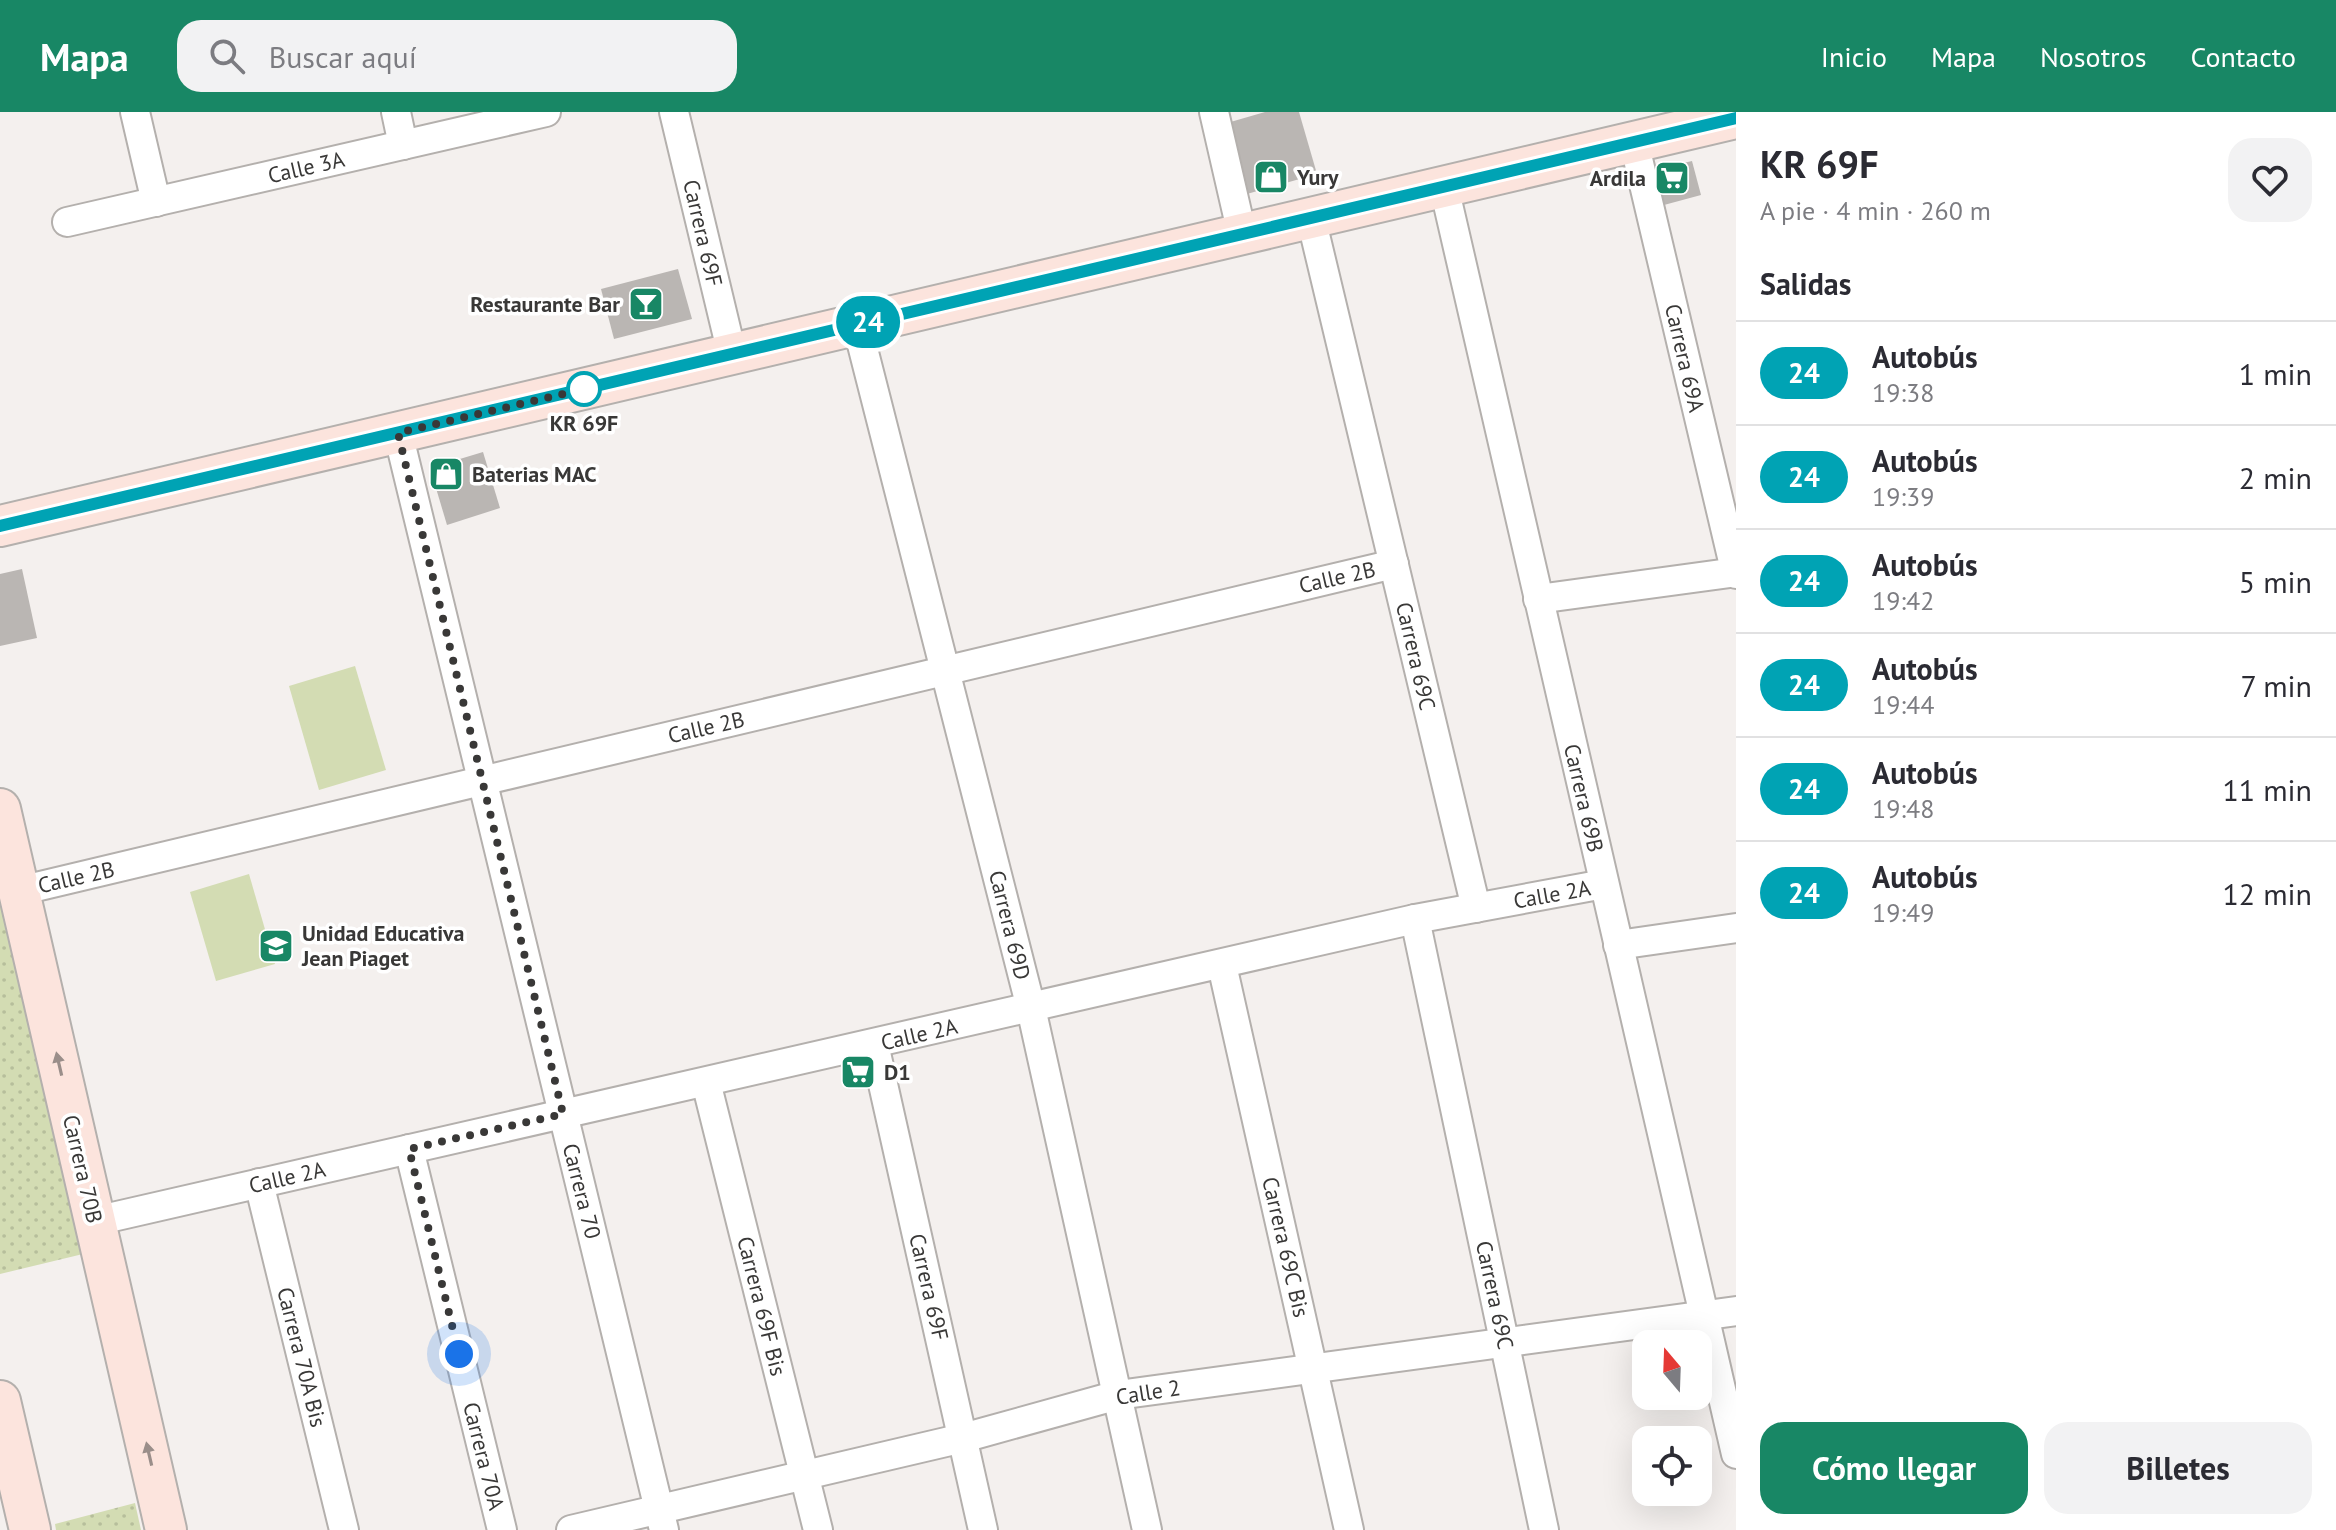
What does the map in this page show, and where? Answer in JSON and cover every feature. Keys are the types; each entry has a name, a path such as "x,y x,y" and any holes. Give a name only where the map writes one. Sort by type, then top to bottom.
{"street":[{"path":"135,112 156,202"},
{"path":"396,112 403,145"},
{"name":"Calle 3A","path":"67,222 546,112"},
{"name":"Carrera 69F","path":"674,112 732,354"},
{"path":"1214,112 1242,234"},
{"path":"0,526 1736,118"},
{"name":"Carrera 69A","path":"1634,142 1736,573"},
{"name":"Carrera 69B","path":"1444,187 1736,1454"},
{"name":"Carrera 69C","path":"1311,218 1476,908"},
{"name":"Carrera 69D","path":"857,325 1031,1008 1147,1530"},
{"name":"Carrera 70","path":"398,433 661,1520"},
{"name":"Calle 2B","path":"19,891 1394,564"},
{"path":"1538,599 1736,573"},
{"name":"Carrera 70B","path":"0,809 166,1530"},
{"name":"Calle 2A","path":"95,1221 1415,919 1604,884"},
{"name":"Carrera 69C","path":"1415,919 1544,1530"},
{"path":"1618,945 1736,928"},
{"name":"Carrera 69C Bis","path":"1222,965 1349,1530"},
{"name":"Carrera 69F","path":"874,1044 983,1530"},
{"name":"Carrera 69F Bis","path":"706,1082 818,1530"},
{"name":"Carrera 70A","path":"409,1149 502,1530"},
{"name":"Carrera 70A Bis","path":"259,1183 344,1530"},
{"name":"Calle 2","path":"571,1530 661,1520 804,1475 963,1438 1118,1395 1736,1311"},
{"path":"0,1401 30,1530"}],"green space":[{"path":"355,666 386,770 319,790 289,686"},
{"path":"249,874 275,964 216,981 190,892"},
{"path":"0,903 83,1254 0,1274"},
{"path":"135,1503 141,1530 56,1530 55,1524"}],"building":[{"path":"1265,112 1299,112 1317,174 1247,194 1227,123"},
{"path":"1692,161 1701,195 1664,205 1657,178 1671,166"},
{"name":"Restaurante Bar","path":"678,269 692,319 614,339 601,289"},
{"path":"483,452 500,508 447,525 430,468"},
{"path":"22,569 37,638 0,646 0,574"}],"bus line":[{"name":"24","path":"0,526 1736,118"}],"place":[{"name":"Yury","path":"1271,177"},
{"name":"Ardila","path":"1672,178"},
{"name":"Restaurante Bar","path":"646,304"},
{"name":"KR 69F","path":"584,389"},
{"name":"Baterias MAC","path":"446,474"},
{"name":"Unidad Educativa Jean Piaget","path":"276,946"},
{"name":"D1","path":"858,1072"}],"route":[{"path":"459,1354 409,1149 563,1114 398,433 584,389"}]}
